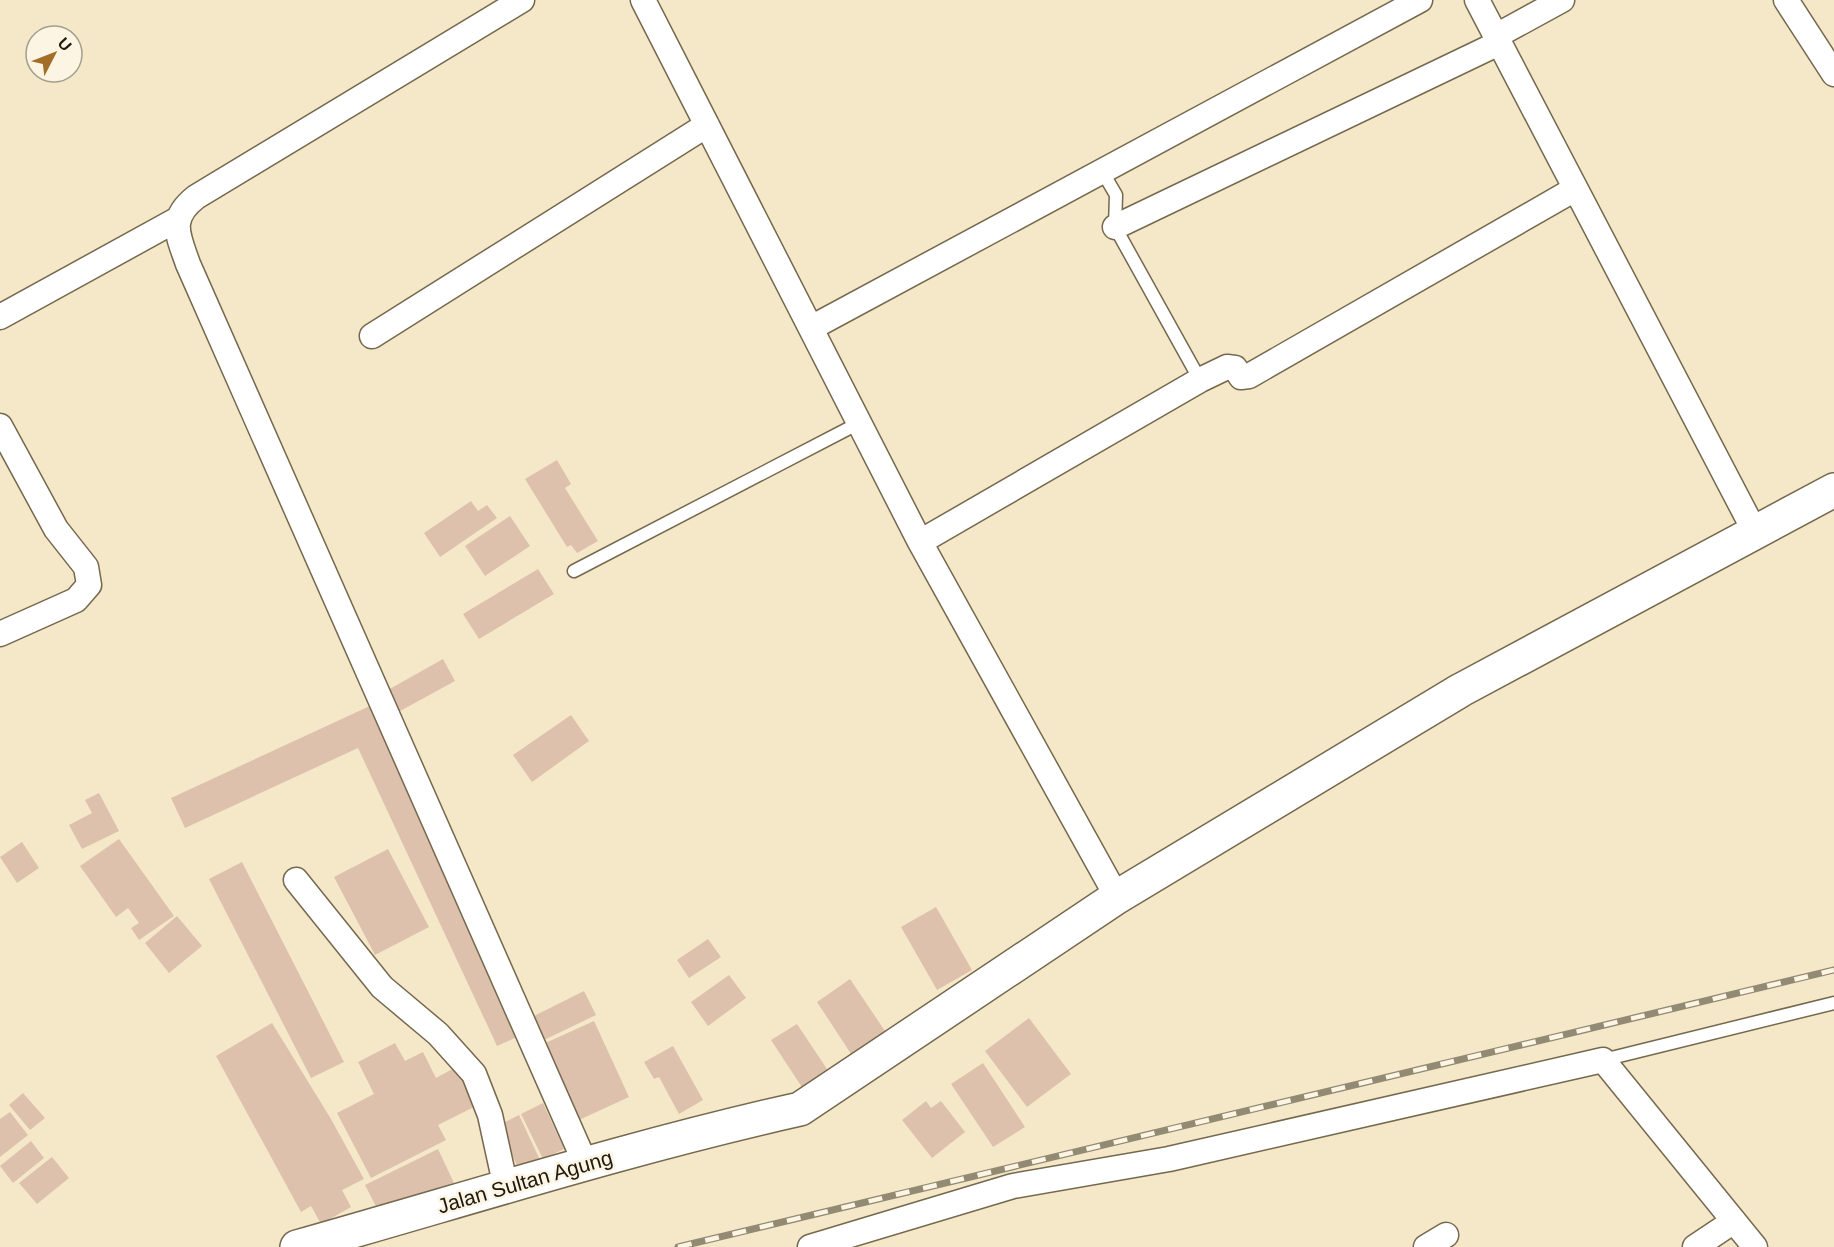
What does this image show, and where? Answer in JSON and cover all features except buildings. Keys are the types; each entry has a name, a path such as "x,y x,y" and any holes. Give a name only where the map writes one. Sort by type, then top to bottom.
{"street":[{"path":"522,0 196,197 185,206 178,219 177,232 188,264 586,1165"},
{"path":"643,0 920,542 1117,897"},
{"path":"810,328 1420,0"},
{"path":"1477,0 1755,532"},
{"path":"1115,228 1497,40 1562,0"},
{"path":"1786,0 1834,74"},
{"path":"372,336 706,125"},
{"path":"920,542 1200,380 1227,367 1235,368 1241,377 1249,376 1575,189"},
{"path":"0,317 178,219"},
{"path":"0,426 12,452 56,529 86,567 88,585 76,600 0,634"},
{"name":"Jalan Sultan Agung","path":"297,1247 586,1165 754,1119 800,1109 1117,897 1461,690 1834,490"},
{"path":"296,880 382,987 438,1034 474,1074 490,1115 506,1188"},
{"path":"810,1247 1012,1186 1169,1159 1603,1060 1755,1247"},
{"path":"1695,1247 1734,1221"}],"lane":[{"path":"1102,171 1116,195 1115,228 1200,380"},
{"path":"574,571 859,423"},
{"path":"1603,1060 1834,1003"}],"railway":[{"path":"678,1247 1834,970"}]}
